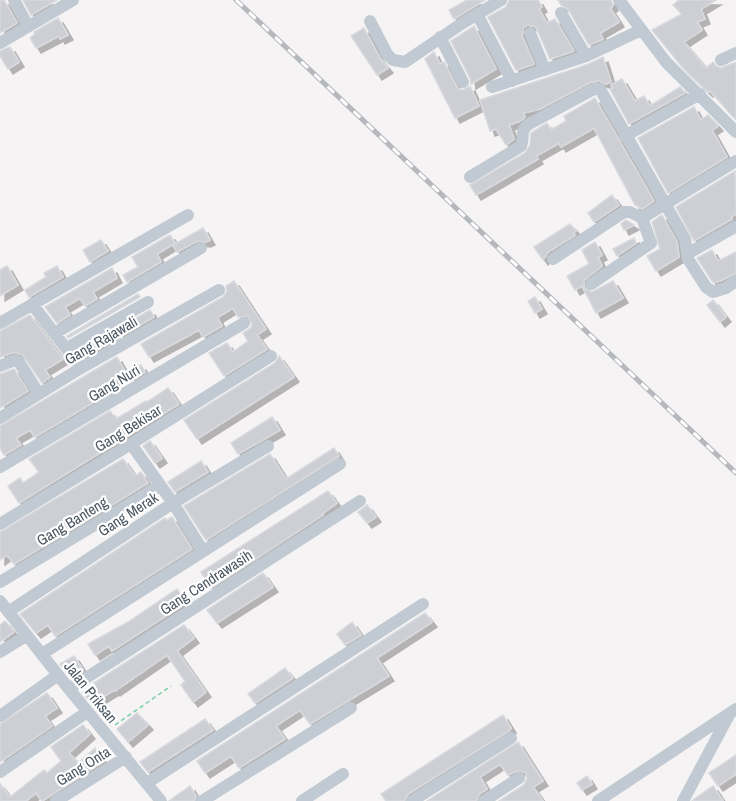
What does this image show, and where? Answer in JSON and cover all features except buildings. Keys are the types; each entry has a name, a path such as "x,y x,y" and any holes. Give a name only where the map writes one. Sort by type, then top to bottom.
{"street":[{"path":"14,0 28,26"},
{"path":"0,43 73,0"},
{"path":"370,21 387,54 397,62 405,62 499,0"},
{"path":"619,0 666,62 736,132"},
{"path":"561,13 586,56"},
{"path":"477,14 512,81"},
{"path":"492,87 586,56 641,30"},
{"path":"530,33 544,70"},
{"path":"440,38 463,82"},
{"path":"721,60 736,53"},
{"path":"470,177 521,146 525,127 594,89 600,89 685,239 688,259 710,291 726,288 736,282"},
{"path":"625,136 700,94"},
{"path":"642,218 736,161"},
{"path":"553,259 624,212 630,212 642,218 651,243 591,284"},
{"path":"0,323 188,215"},
{"path":"687,254 735,227"},
{"path":"55,333 201,248"},
{"name":"Gang Rajawali","path":"1,416 219,290"},
{"path":"67,348 148,302"},
{"path":"32,304 81,368"},
{"name":"Gang Nuri","path":"0,467 243,323"},
{"path":"106,327 119,346"},
{"name":"Gang Bekisar","path":"0,524 271,356"},
{"path":"0,366 11,360 19,362 39,394"},
{"path":"131,444 204,551"},
{"name":"Gang Merak","path":"8,612 173,503 267,446"},
{"path":"42,654 340,464"},
{"name":"Gang Banteng","path":"0,582 159,486"},
{"name":"Gang Cendrawasih","path":"69,689 360,501"},
{"name":"Jalan Priksan","path":"0,601 161,801"},
{"path":"147,783 423,604"},
{"path":"0,652 26,636"},
{"path":"0,716 58,675"},
{"path":"683,801 733,711 736,701"},
{"path":"202,801 351,708"},
{"path":"0,772 87,711"},
{"path":"598,801 733,711"},
{"path":"412,801 511,738"},
{"name":"Gang Onta","path":"56,801 126,757"},
{"path":"302,801 343,774"},
{"path":"484,801 519,778"}],"path":[{"path":"105,733 171,686"}],"railway":[{"path":"236,0 736,473"}]}
